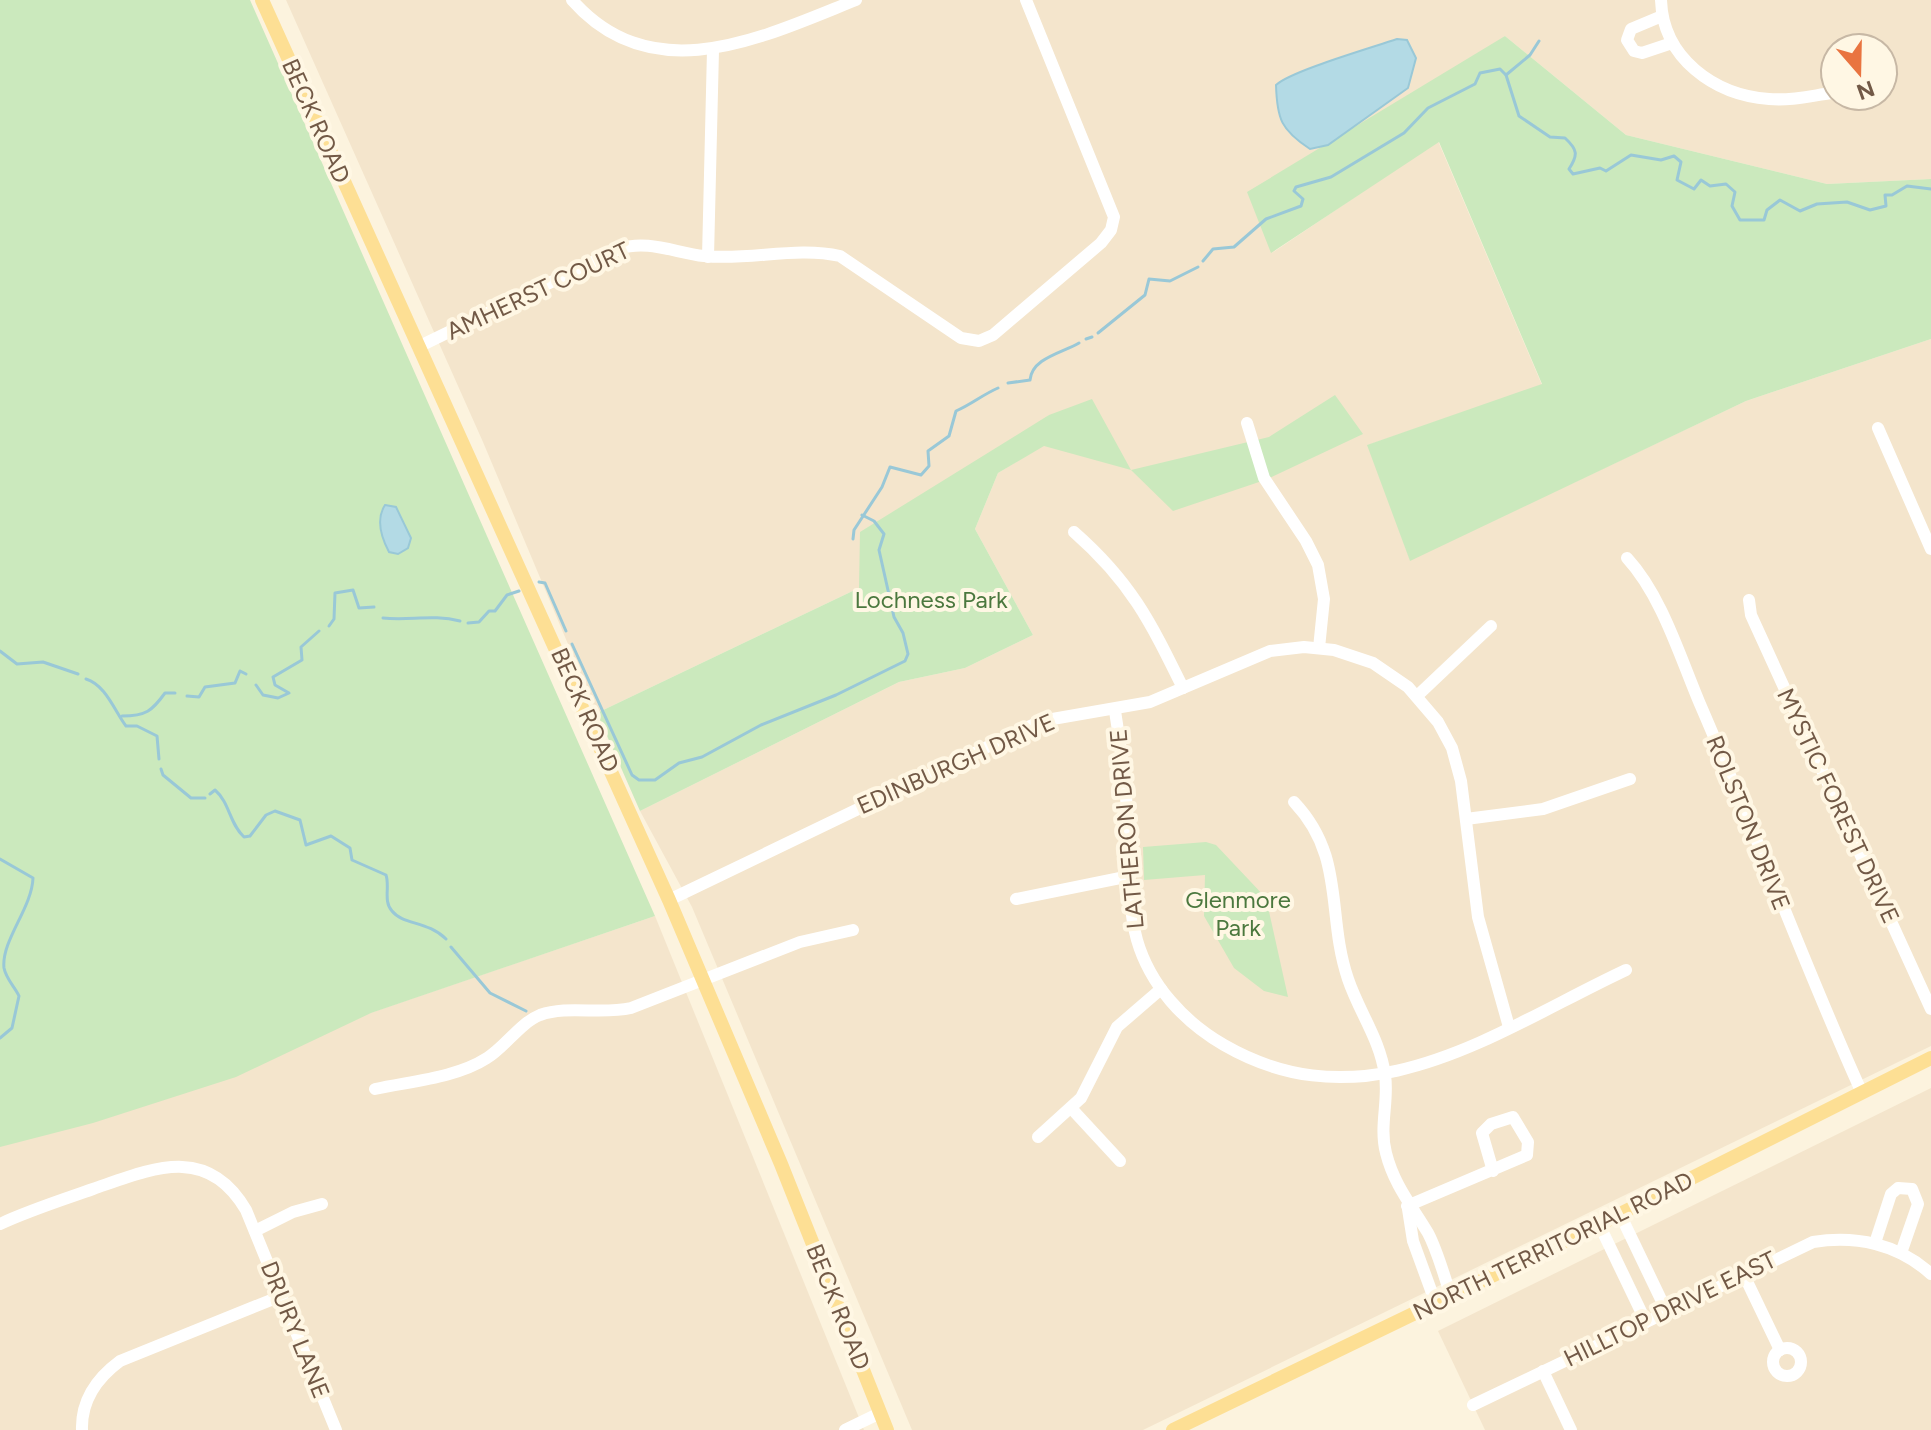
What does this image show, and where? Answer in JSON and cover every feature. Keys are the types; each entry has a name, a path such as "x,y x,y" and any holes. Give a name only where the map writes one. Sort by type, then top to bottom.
{"main road":[{"name":"BECK ROAD","path":"262,0 704,980 886,1430"},
{"name":"NORTH TERRITORIAL ROAD","path":"1173,1430 1620,1214 1931,1058"}],"street":[{"path":"572,0 590,18 633,42 665,50 713,50 767,35 856,0"},
{"name":"AMHERST COURT","path":"418,347 626,247 645,245 708,257 817,253 840,256 961,338 979,341 993,335 1101,243 1111,230 1114,217 1026,0"},
{"path":"1661,0 1662,16 1672,43 1694,70 1720,87 1741,95 1787,100 1819,95"},
{"path":"1662,16 1631,29 1627,40 1634,51 1642,53 1672,43"},
{"path":"708,257 713,50"},
{"path":"1247,423 1264,478 1306,541 1318,565 1324,599 1319,648"},
{"path":"1878,428 1931,549"},
{"path":"1074,532 1110,563 1138,599 1183,688"},
{"name":"ROLSTON DRIVE","path":"1627,558 1641,574 1689,678 1803,963 1862,1093"},
{"name":"MYSTIC FOREST DRIVE","path":"1749,600 1751,615 1931,1009"},
{"path":"1417,696 1491,626"},
{"name":"EDINBURGH DRIVE","path":"669,900 1041,721 1115,711 1150,702 1257,654 1287,648 1319,648 1373,663 1417,696 1438,722 1452,748 1466,819 1478,917 1509,1027"},
{"name":"LATHERON DRIVE","path":"1115,711 1126,785 1130,876 1137,939 1161,989 1205,1033 1261,1062 1325,1076 1386,1075 1438,1060 1626,970"},
{"path":"1466,819 1543,809 1630,779"},
{"path":"1294,802 1317,831 1328,860 1346,975 1373,1031 1386,1075 1383,1140 1407,1206 1413,1241 1436,1304"},
{"path":"1016,899 1130,876"},
{"path":"375,1089 467,1069 489,1057 535,1017 555,1011 607,1013 631,1008 800,942 853,930"},
{"path":"1038,1137 1071,1108 1090,1083 1117,1027 1161,989"},
{"path":"1071,1108 1120,1161"},
{"path":"1407,1206 1493,1171 1527,1155 1528,1142 1513,1117 1491,1124 1482,1133 1493,1171"},
{"name":"DRURY LANE","path":"0,1224 149,1170 181,1166 209,1174 231,1189 255,1231 336,1430"},
{"path":"1875,1243 1891,1194 1906,1187 1917,1196 1918,1204 1901,1253"},
{"path":"255,1231 293,1212 322,1204"},
{"path":"1407,1206 1428,1234 1451,1296"},
{"path":"1620,1214 1667,1312"},
{"path":"1599,1224 1646,1322"},
{"name":"HILLTOP DRIVE EAST","path":"1473,1405 1813,1242 1843,1239 1875,1243 1901,1253 1931,1274"},
{"path":"1743,1273 1780,1350"},
{"path":"82,1430 88,1396 101,1377 120,1361 281,1296"},
{"path":"1543,1371 1571,1430"},
{"path":"845,1430 880,1413"}],"shaded area":[{"path":"286,0 1931,0 1931,179 1827,184 1626,135 1505,36 1272,253 1438,141 1542,385 1368,445 1410,560 1746,401 1931,339 1931,1046 1143,1430 912,1430 692,907 640,811 899,682 965,668 1033,635 975,529 998,473 1044,445 1130,469 1049,415 859,588 597,713 483,442"},
{"path":"655,916 864,1430 0,1430 0,1139"},
{"path":"1931,1088 1931,1430 1485,1430 1438,1331"}],"green space":[{"path":"0,0 250,0 655,916 371,1013 236,1077 93,1123 0,1147"},
{"path":"1505,36 1626,135 1827,184 1931,179 1931,339 1746,401 1410,561 1367,445 1542,384 1439,142 1271,253 1247,192"},
{"path":"1335,395 1363,434 1265,480 1173,511 1131,470 1269,437"},
{"name":"Lochness Park","path":"1092,399 1131,470 1044,446 998,473 975,529 1033,635 965,668 899,682 640,811 597,713 859,588 860,532 1049,415"},
{"name":"Glenmore Park","path":"1206,842 1216,845 1266,898 1288,997 1264,991 1234,968 1204,916 1205,875 1144,880 1143,847"}],"water":[{"path":"1397,39 1407,40 1416,58 1408,88 1328,145 1310,149 1282,123 1276,85 1284,79"},
{"path":"385,505 396,507 411,538 408,548 398,554 389,552 382,534 380,522"}],"waterway":[{"path":"1506,75 1530,55 1539,41"},
{"path":"1203,261 1213,249 1234,247 1266,219 1301,206 1303,199 1294,191 1296,187 1331,177 1404,133 1428,108 1475,84 1480,73 1500,69 1506,75 1519,116 1550,137 1565,138 1572,146 1575,156 1569,169 1573,174 1600,168 1606,171 1631,155 1661,160 1674,156 1681,162 1677,180 1694,189 1701,180 1710,186 1726,184 1735,192 1732,206 1740,220 1764,220 1767,210 1780,200 1800,211 1817,204 1847,202 1870,210 1886,206 1885,195 1892,195 1907,186 1931,189"},
{"path":"1098,333 1145,295 1149,279 1170,281 1198,267"},
{"path":"1086,339 1092,337"},
{"path":"1008,383 1030,380 1036,366 1042,361 1079,343"},
{"path":"853,539 854,530 882,487 890,467 921,475 929,466 928,451 949,436 956,411 998,388"},
{"path":"572,644 632,775 639,780 655,780 679,763 702,757 761,725 836,695 905,661 908,654 903,633 894,617 879,550 884,534 874,521 862,515"},
{"path":"539,582 545,583 566,631"},
{"path":"329,626 334,619 335,593 353,590 359,608 374,607"},
{"path":"468,623 479,622 489,611 495,611 507,595 519,591"},
{"path":"383,618 460,621"},
{"path":"256,685 263,695 278,698 289,693 275,685 273,677 302,660 301,647 319,631"},
{"path":"0,651 17,664 43,662 78,674"},
{"path":"187,696 199,697 205,687 235,683 240,671 246,674"},
{"path":"86,679 105,693 126,726 137,726 157,736 159,759"},
{"path":"122,716 143,713 165,693 175,693"},
{"path":"161,769 163,775 191,798 205,798"},
{"path":"210,794 215,790 220,795 244,837 250,836 266,815 275,811 300,820 306,845 331,836 350,848 352,860 386,875 388,903 392,911 403,919 432,929 446,939"},
{"path":"0,859 33,878 28,901 4,958 5,972 19,996 12,1028 0,1038"},
{"path":"451,947 490,993 526,1011"}]}
